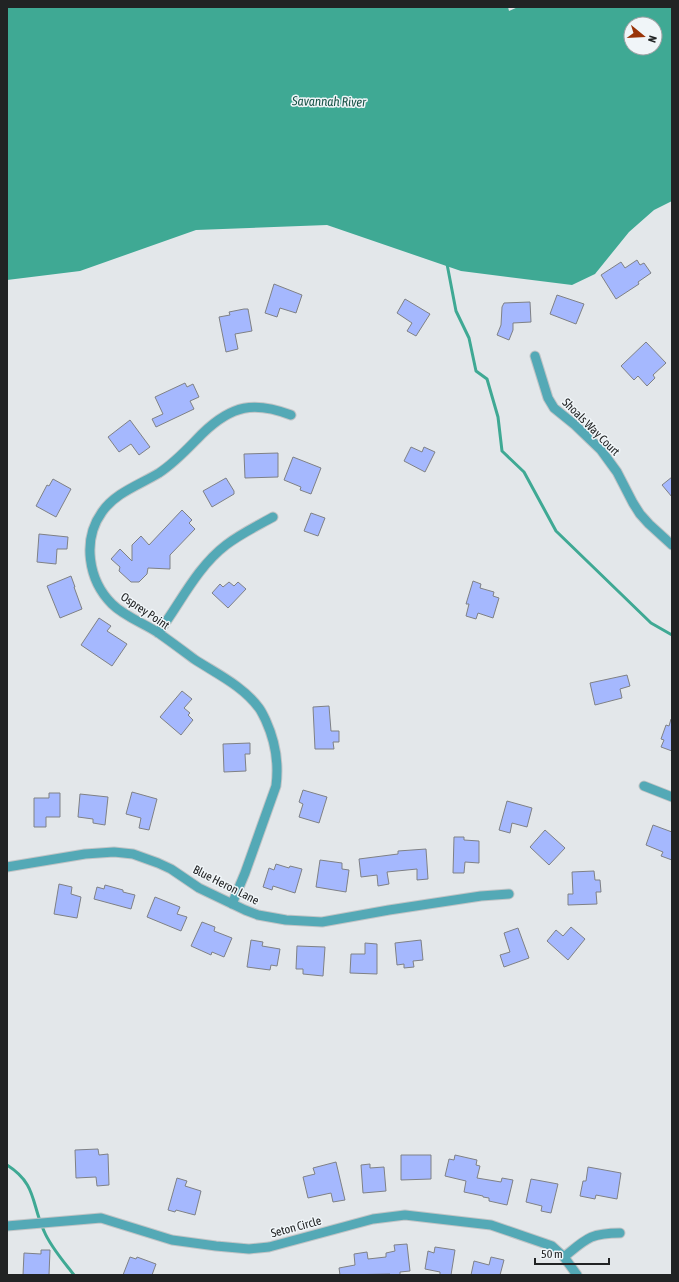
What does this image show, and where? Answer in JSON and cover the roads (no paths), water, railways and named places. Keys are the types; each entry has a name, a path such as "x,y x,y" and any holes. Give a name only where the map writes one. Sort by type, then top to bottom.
{"street":[{"name":"Shoals Way Court","path":"535,356 548,398 554,408 575,424 605,455 617,472 640,514 672,545"},
{"name":"Osprey Point","path":"232,904 245,873 276,786 278,764 275,744 270,729 260,709 248,696 225,678 190,656 158,633 120,611 112,604 95,580 90,560 90,544 93,529 101,513 113,500 133,487 160,473 172,464 216,421 225,415 244,408 263,407 291,414"},
{"path":"158,633 193,581 217,553 240,536 274,517"},
{"path":"644,786 672,797"},
{"name":"Blue Heron Lane","path":"7,867 100,852 133,854 170,868 199,888 258,915 272,918 322,922 481,896 509,894"},
{"name":"Seton Circle","path":"7,1226 101,1218 172,1240 249,1249 269,1247 373,1219 405,1215 491,1225 552,1246 564,1257 577,1275"},
{"path":"564,1257 588,1238 604,1233 620,1233"}],"water":[{"name":"Savannah River","path":"7,7 508,7 509,11 518,7 672,7 672,201 654,210 629,232 595,274 572,285 461,271 327,225 196,230 80,271 7,280"}],"waterway":[{"path":"447,264 456,311 469,338 476,371 487,379 498,417 502,451 524,472 556,531 651,623 672,635"},
{"path":"7,1165 24,1179 32,1195 40,1221 47,1237 74,1275"}]}
